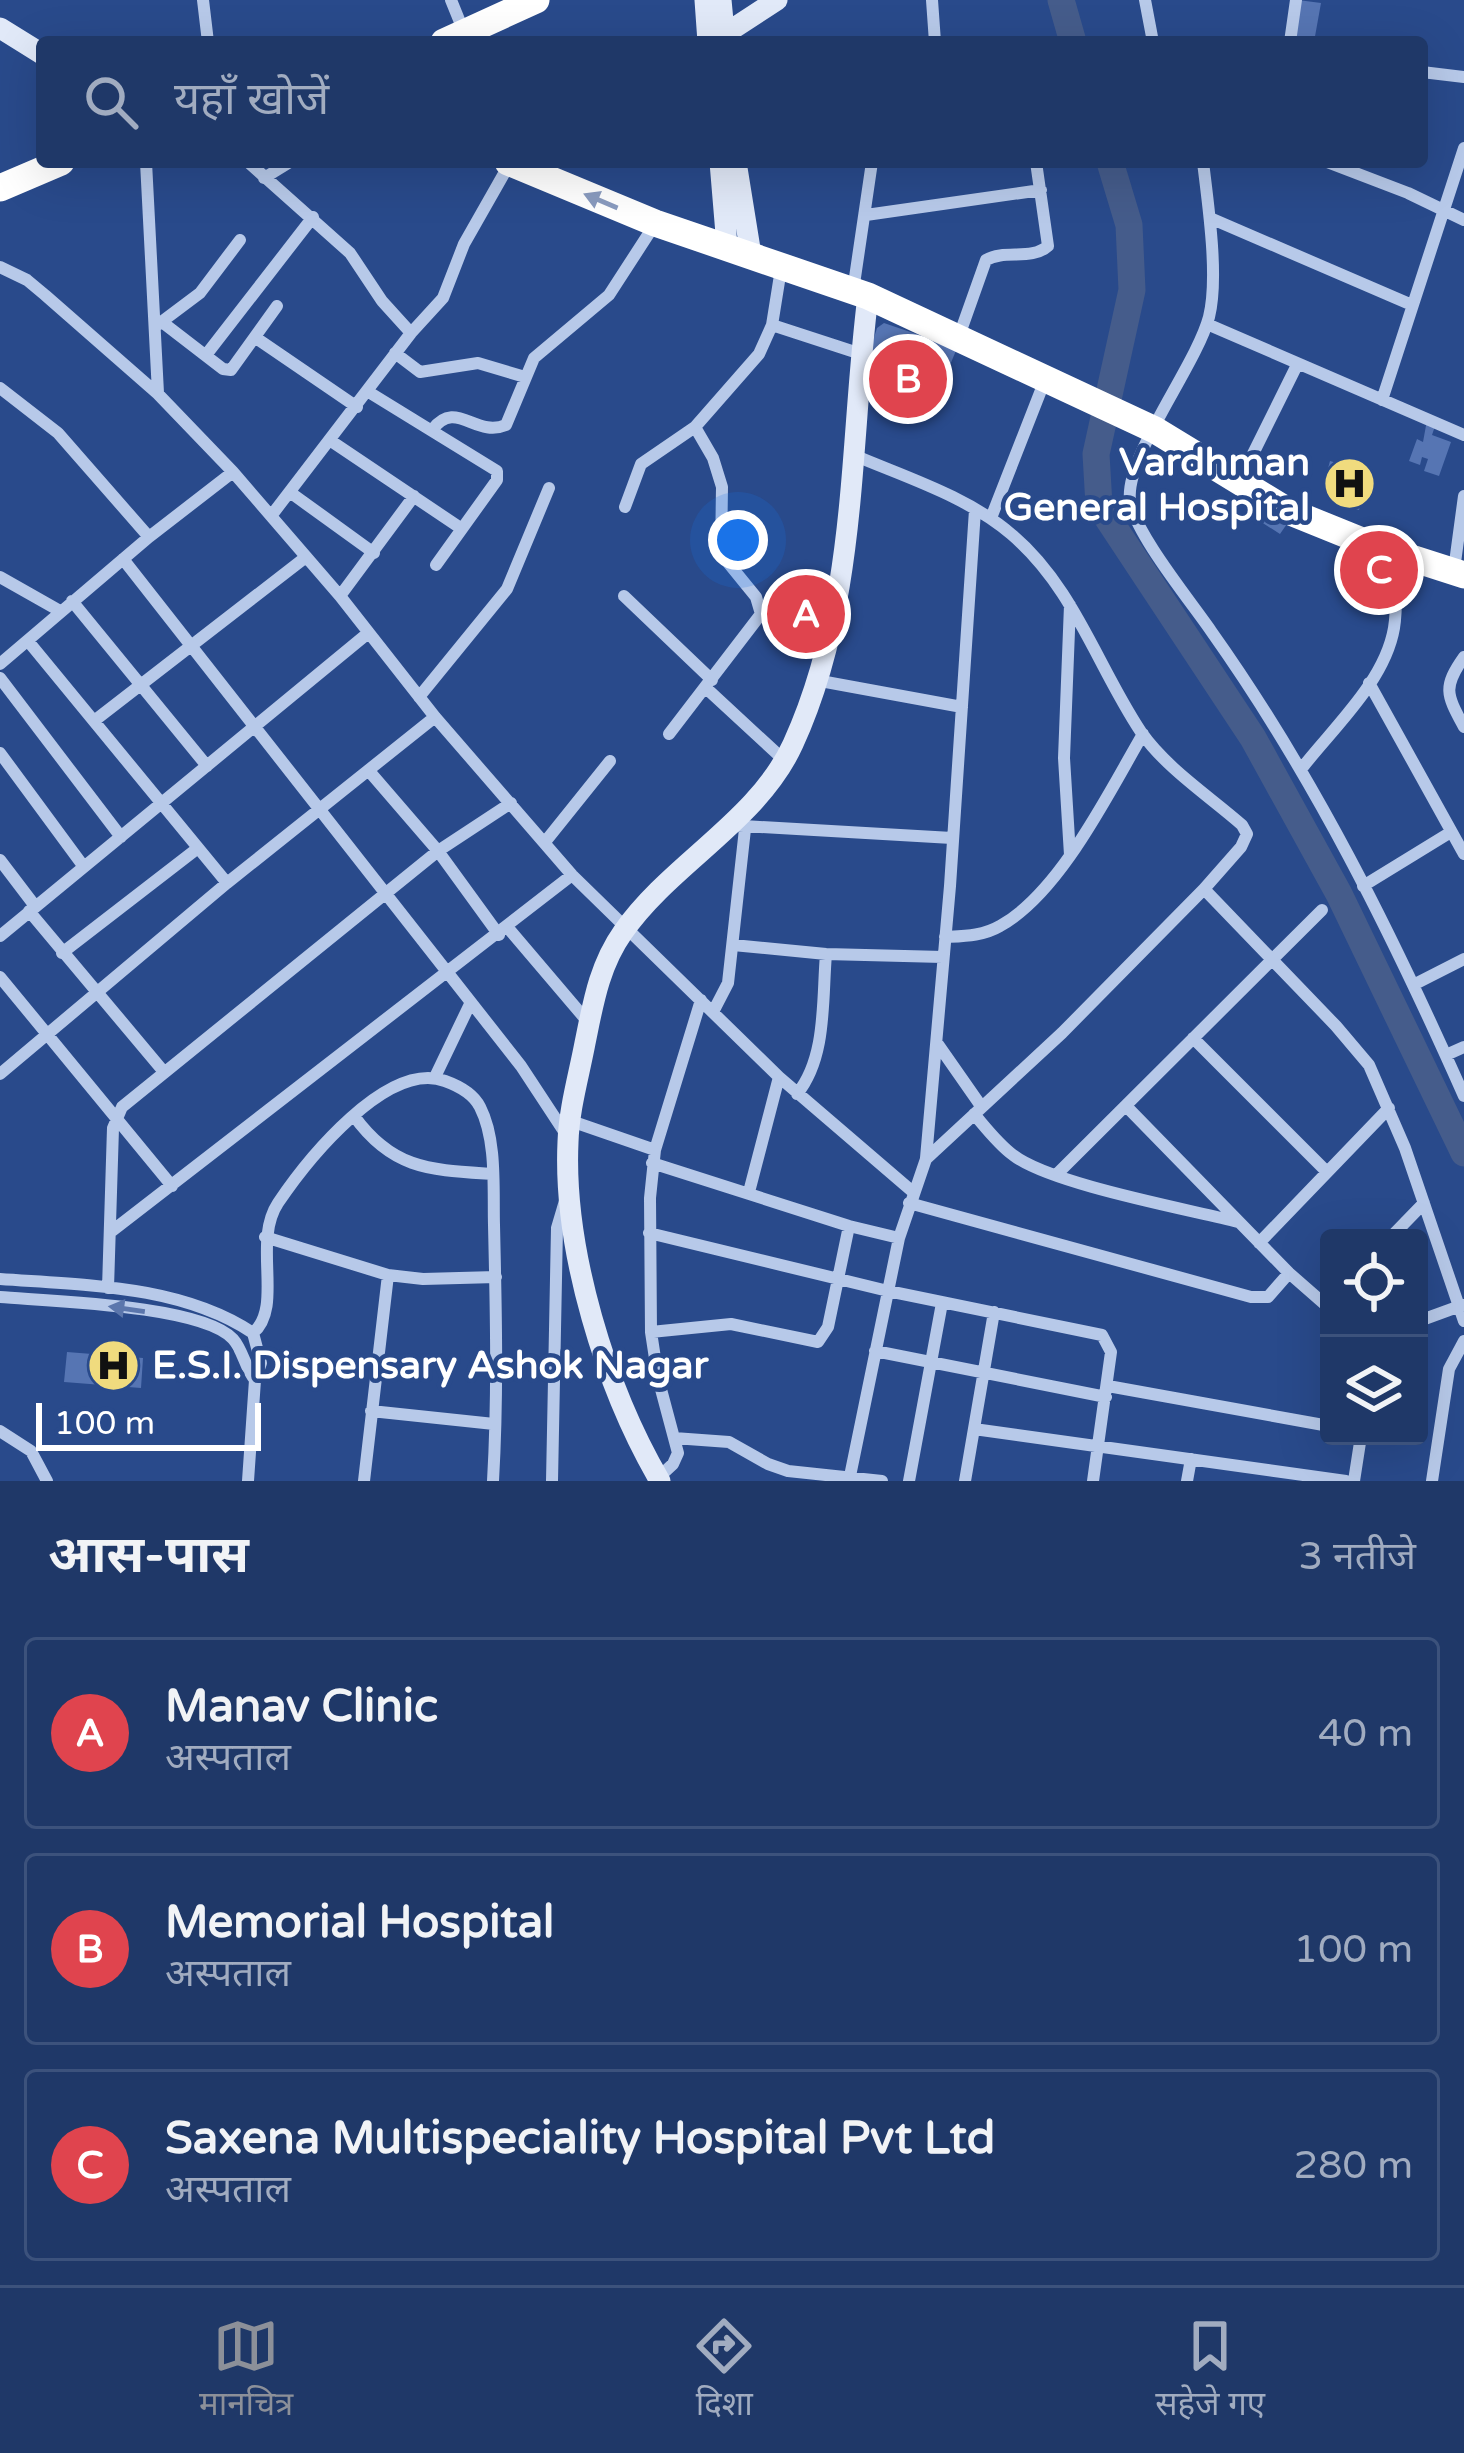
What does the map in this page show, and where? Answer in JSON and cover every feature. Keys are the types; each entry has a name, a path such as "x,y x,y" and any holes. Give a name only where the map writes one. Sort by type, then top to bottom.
{"highway":[{"path":"456,36 536,0"},
{"path":"0,174 36,155"},
{"path":"0,188 47,168"},
{"path":"523,168 655,223 782,264 959,336 1147,426 1288,511 1459,573"}],"street":[{"path":"203,0 207,36"},
{"path":"451,0 454,36"},
{"path":"705,0 717,36"},
{"path":"719,36 721,0"},
{"path":"724,36 777,0"},
{"path":"932,0 935,36"},
{"path":"1145,0 1152,36"},
{"path":"1291,36 1296,0"},
{"path":"0,28 36,50"},
{"path":"1428,73 1464,77"},
{"path":"1382,400 1464,148"},
{"path":"146,168 159,325 158,394"},
{"path":"254,168 350,253 410,333"},
{"path":"265,178 281,168"},
{"path":"271,516 394,353 443,298 464,244 506,168"},
{"path":"721,168 739,251"},
{"path":"736,168 739,251"},
{"path":"701,1000 654,1156 649,1233 651,1332 677,1459 659,1479 619,1404 587,1295 569,1190 569,1129 599,977 625,928 736,827 784,761 815,680 850,532 871,168"},
{"path":"959,336 986,260 996,254 1040,253 1048,246 1037,168"},
{"path":"1204,168 1210,218 1207,324 1147,426 1133,468 1131,507 1167,569 1303,768 1415,984 1464,1096"},
{"path":"1343,168 1464,220"},
{"path":"1378,181 1379,168"},
{"path":"866,215 1041,190"},
{"path":"206,355 313,217"},
{"path":"1210,218 1412,305"},
{"path":"432,430 440,420 452,416 482,428 500,429 511,418 539,352 609,295 655,223"},
{"path":"159,325 200,293 240,240"},
{"path":"625,507 641,464 695,427 749,368 772,325 782,264"},
{"path":"0,267 26,280 158,394 340,596 418,697 572,875 779,1077 911,1197 1251,1297 1268,1297 1289,1273"},
{"path":"159,325 231,370 277,306"},
{"path":"1207,324 1464,435"},
{"path":"772,325 861,354"},
{"path":"256,338 357,407"},
{"path":"394,353 420,372 478,363 525,377"},
{"path":"1238,484 1297,365"},
{"path":"991,518 1045,379"},
{"path":"0,388 58,433 92,467 149,537"},
{"path":"367,392 497,471 497,480 436,565"},
{"path":"670,734 758,622 761,608 721,554 722,488 713,458 695,427"},
{"path":"331,441 462,529"},
{"path":"856,456 991,518 1040,562 1070,603 1143,734 1246,831 1241,848 1204,889 1062,1033 926,1159"},
{"path":"0,664 233,472"},
{"path":"418,697 507,589 549,488"},
{"path":"291,493 374,553"},
{"path":"340,596 414,496"},
{"path":"1459,573 1464,499"},
{"path":"850,1479 899,1238 926,1159 975,510"},
{"path":"1303,768 1369,683 1387,651 1394,626 1396,553"},
{"path":"94,722 306,557"},
{"path":"123,559 569,1129 849,1226 899,1238"},
{"path":"0,577 60,611"},
{"path":"624,596 784,761"},
{"path":"72,601 207,766"},
{"path":"1070,603 1064,758 1070,856"},
{"path":"0,936 367,634"},
{"path":"28,640 227,883"},
{"path":"1464,657 1448,684 1464,727"},
{"path":"0,678 121,837"},
{"path":"815,680 962,707"},
{"path":"1369,683 1464,854"},
{"path":"0,1074 227,883 435,717"},
{"path":"946,937 976,935 1015,916 1070,856 1143,734"},
{"path":"0,754 84,867"},
{"path":"545,842 610,760"},
{"path":"369,771 503,932 589,1023"},
{"path":"108,1288 117,1116 122,1107 439,851 512,803"},
{"path":"736,827 952,838"},
{"path":"713,1012 726,990 733,944 736,827"},
{"path":"1364,886 1451,832"},
{"path":"62,953 198,848"},
{"path":"0,860 62,953 164,1072"},
{"path":"112,1231 572,875"},
{"path":"1204,889 1369,1065 1462,1311 1428,1319"},
{"path":"1056,1175 1322,910"},
{"path":"733,944 826,954 943,957"},
{"path":"797,1094 817,1060 826,954"},
{"path":"1415,984 1464,959"},
{"path":"0,977 172,1186"},
{"path":"435,1077 470,1004"},
{"path":"1193,1038 1327,1172"},
{"path":"936,1042 977,1110 1014,1156 1056,1175 1238,1222"},
{"path":"1446,1055 1464,1047"},
{"path":"253,1333 262,1325 267,1307 265,1237 276,1206 354,1116 380,1091 410,1078 435,1077 467,1091 479,1104 493,1174 493,1481"},
{"path":"749,1192 779,1077"},
{"path":"1126,1106 1289,1273 1320,1298"},
{"path":"1259,1243 1389,1108"},
{"path":"354,1116 368,1136 408,1163 493,1174"},
{"path":"552,1481 557,1228 569,1190"},
{"path":"1399,1229 1424,1203"},
{"path":"651,1332 731,1324 818,1342 828,1328 849,1226"},
{"path":"649,1233 888,1292 1102,1335 1111,1346 1093,1481"},
{"path":"265,1237 388,1276 496,1276"},
{"path":"364,1481 388,1276"},
{"path":"0,1279 108,1288 196,1306 253,1333 260,1349 248,1481"},
{"path":"0,1297 103,1305 178,1316 215,1328 233,1339 255,1381"},
{"path":"909,1481 942,1303"},
{"path":"965,1481 994,1312"},
{"path":"1432,1481 1449,1369 1464,1341"},
{"path":"875,1351 982,1374 1320,1425"},
{"path":"371,1411 494,1424"},
{"path":"974,1429 1191,1459 1272,1476 1350,1481 1359,1445"},
{"path":"0,1431 31,1451 47,1481"},
{"path":"674,1438 729,1442 788,1471 881,1481"},
{"path":"1187,1481 1191,1459"}],"building":[{"path":"1298,0 1321,3 1315,36 1292,36"},
{"path":"884,323 957,348 948,370 890,352 884,393 867,394 873,341"},
{"path":"898,366 947,383 938,407 889,390"},
{"path":"1427,420 1436,423 1432,435 1451,442 1439,476 1424,471 1428,459 1422,457 1420,465 1409,461 1417,439 1423,442"},
{"path":"1330,461 1371,473 1359,510 1337,503 1340,492 1323,487"},
{"path":"1266,501 1291,518 1280,534 1255,518"},
{"path":"1367,550 1391,559 1391,592 1358,571"},
{"path":"801,598 820,604 811,628 793,621"},
{"path":"67,1352 143,1358 141,1388 64,1382"}],"waterway":[{"path":"1061,0 1071,36"},
{"path":"1112,168 1129,225 1132,290 1096,454 1099,505 1253,738 1339,894 1464,1153"}],"place":[{"name":"Memorial Hospital","path":"908,379"},
{"name":"Vardhman General Hospital","path":"1349,484"},
{"name":"Saxena Multispeciality Hospital Pvt Ltd","path":"1379,570"},
{"name":"Manav Clinic","path":"806,614"},
{"name":"E.S.I. Dispensary Ashok Nagar","path":"113,1365"}]}
